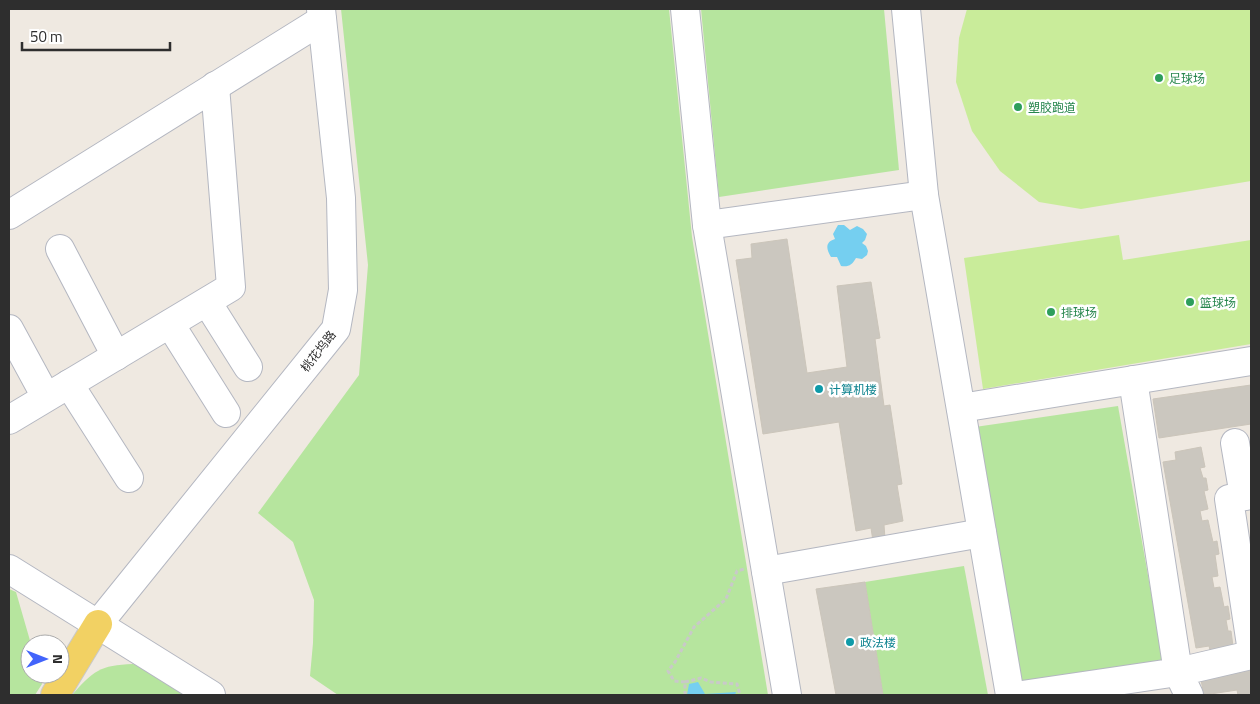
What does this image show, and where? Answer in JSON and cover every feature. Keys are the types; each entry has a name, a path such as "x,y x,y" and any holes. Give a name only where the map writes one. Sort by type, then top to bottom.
{"main road":[{"path":"55,695 98,624"}],"street":[{"path":"685,9 707,225 787,695"},
{"path":"906,9 924,195 1010,695"},
{"path":"9,215 215,86 321,14"},
{"name":"桃花坞路","path":"98,624 336,329 344,290 341,198 321,14"},
{"path":"9,420 231,287 215,86"},
{"path":"707,225 924,195"},
{"path":"60,249 116,356"},
{"path":"207,302 248,367"},
{"path":"170,324 226,413"},
{"path":"9,329 128,478"},
{"path":"961,408 1251,361"},
{"path":"1132,380 1184,683"},
{"path":"1235,443 1247,496 1229,499 1251,645"},
{"path":"765,568 982,533"},
{"path":"9,569 211,695"},
{"path":"1022,695 1184,683 1251,655"}],"path":[{"path":"740,695 737,684 711,682 701,678 685,682 674,681 668,671 694,627 726,599 737,570 765,568"},
{"path":"685,682 685,695"}],"green space":[{"path":"341,9 669,9 692,237 768,695 338,695 310,676 314,600 293,542 258,513 359,375 368,265"},
{"path":"701,9 884,9 899,170 719,197"},
{"path":"967,9 1251,9 1251,181 1081,209 1039,202 1000,171 972,131 956,82 959,38"},
{"name":"排球场","path":"1119,235 1123,260 1251,240 1251,344 983,389 964,258"},
{"path":"1118,406 1163,660 1020,684 975,427"},
{"path":"964,566 988,695 883,695 865,582"},
{"path":"9,589 16,592 28,634 20,634 20,684 42,684 35,695 9,695"},
{"path":"133,664 163,673 193,695 72,695 86,680 98,671 112,666"}],"water":[{"path":"838,225 844,225 850,230 857,226 867,234 862,243 866,246 867,255 862,259 856,258 848,266 841,266 837,257 831,257 827,249 829,242 835,239 833,234"},
{"path":"698,682 705,694 736,692 735,695 687,695 689,684"}],"building":[{"name":"计算机楼","path":"787,239 807,373 847,367 837,286 871,282 880,338 875,339 884,406 890,405 902,484 897,485 903,521 884,525 885,539 873,541 871,528 856,531 839,422 763,434 736,260 752,258 751,244"},
{"path":"1251,385 1251,424 1159,438 1153,399"},
{"path":"1201,447 1205,467 1200,468 1203,478 1206,478 1208,490 1204,491 1208,509 1200,511 1202,521 1208,520 1213,542 1217,541 1219,554 1215,555 1218,576 1212,577 1214,588 1220,587 1224,607 1228,606 1230,619 1226,620 1228,631 1231,631 1233,646 1210,650 1209,646 1196,648 1163,462 1176,460 1175,452"},
{"name":"政法楼","path":"865,582 883,695 836,695 816,589"},
{"path":"1251,666 1251,695 1238,695 1237,690 1204,695 1199,670"}],"place":[{"name":"足球场","path":"1159,78"},
{"name":"塑胶跑道","path":"1018,107"},
{"name":"篮球场","path":"1190,302"},
{"name":"排球场","path":"1051,312"},
{"name":"计算机楼","path":"819,389"},
{"name":"政法楼","path":"850,642"}]}
